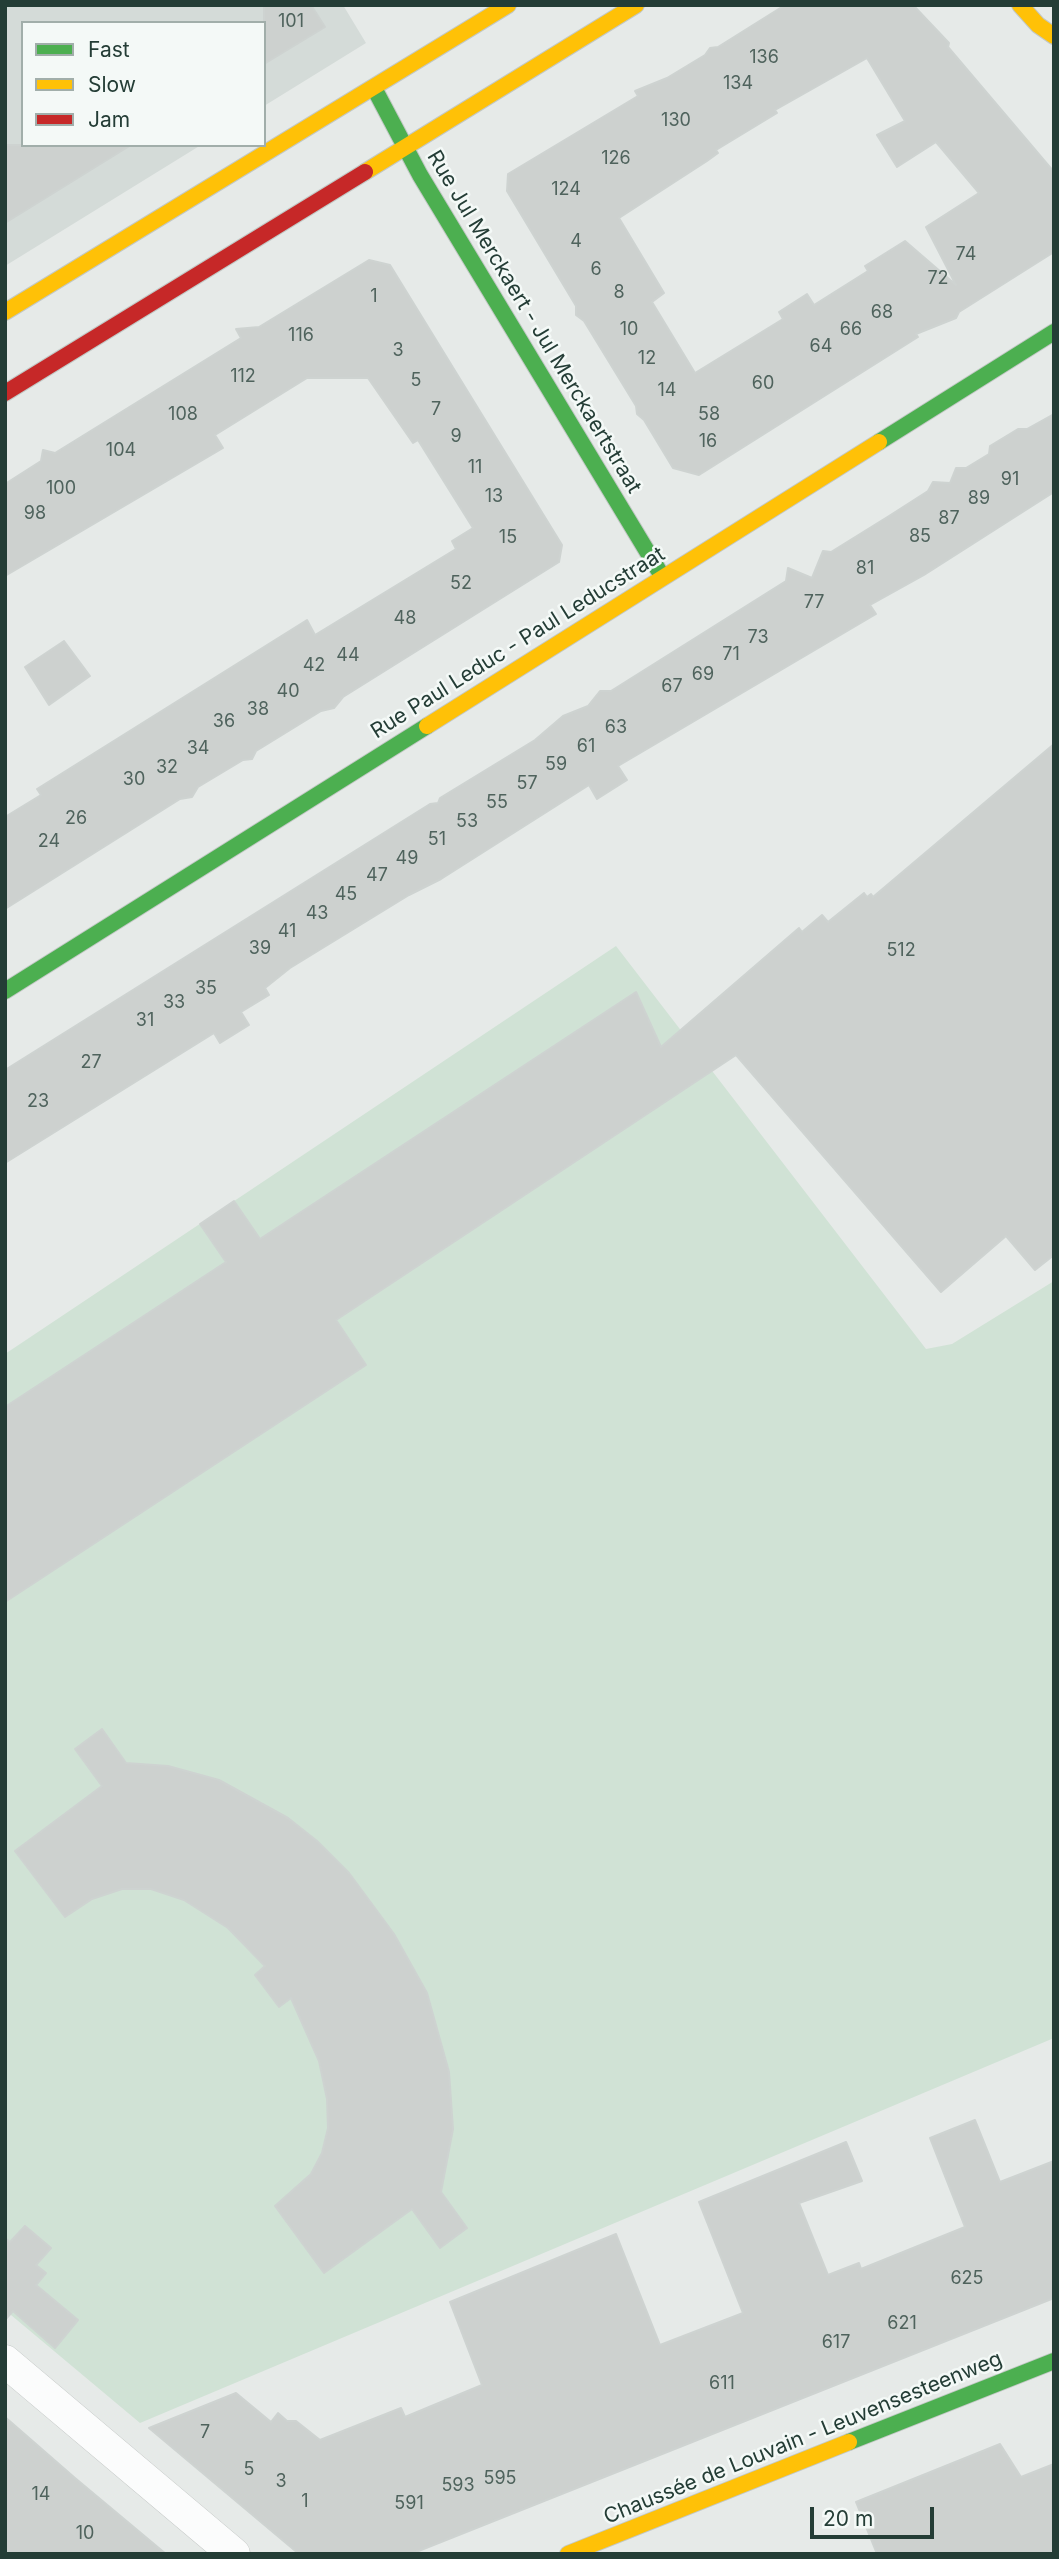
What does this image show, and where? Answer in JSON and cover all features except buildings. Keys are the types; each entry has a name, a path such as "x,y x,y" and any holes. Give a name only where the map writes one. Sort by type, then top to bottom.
{"street":[{"path":"5,312 509,5"},
{"path":"5,393 370,171 404,145 636,5"},
{"path":"1020,5 1038,26 1054,36"},
{"name":"Rue Jul Merckaert - Jul Merckaertstraat","path":"374,88 404,145 662,576"},
{"name":"Rue Paul Leduc - Paul Leducstraat","path":"5,991 1054,332"},
{"path":"5,2361 234,2554"},
{"name":"Chaussée de Louvain - Leuvensesteenweg","path":"568,2554 1054,2361"}],"shaded area":[{"path":"5,5 343,5 366,43 266,105 266,21 21,21 21,147 198,147 5,266"}],"green space":[{"path":"616,946 926,1349 952,1344 1054,1281 1054,2038 140,2423 5,2310 5,1354"}],"traffic: fast":[{"path":"374,88 420,175 662,576"},
{"path":"879,442 1054,332"},
{"path":"5,991 427,726"},
{"path":"849,2442 1054,2361"}],"traffic: slow":[{"path":"5,312 508,5"},
{"path":"365,172 636,5"},
{"path":"1020,5 1038,25 1054,36"},
{"path":"427,726 879,442"},
{"path":"568,2554 849,2442"}],"traffic: jam":[{"path":"5,393 365,172"}]}
